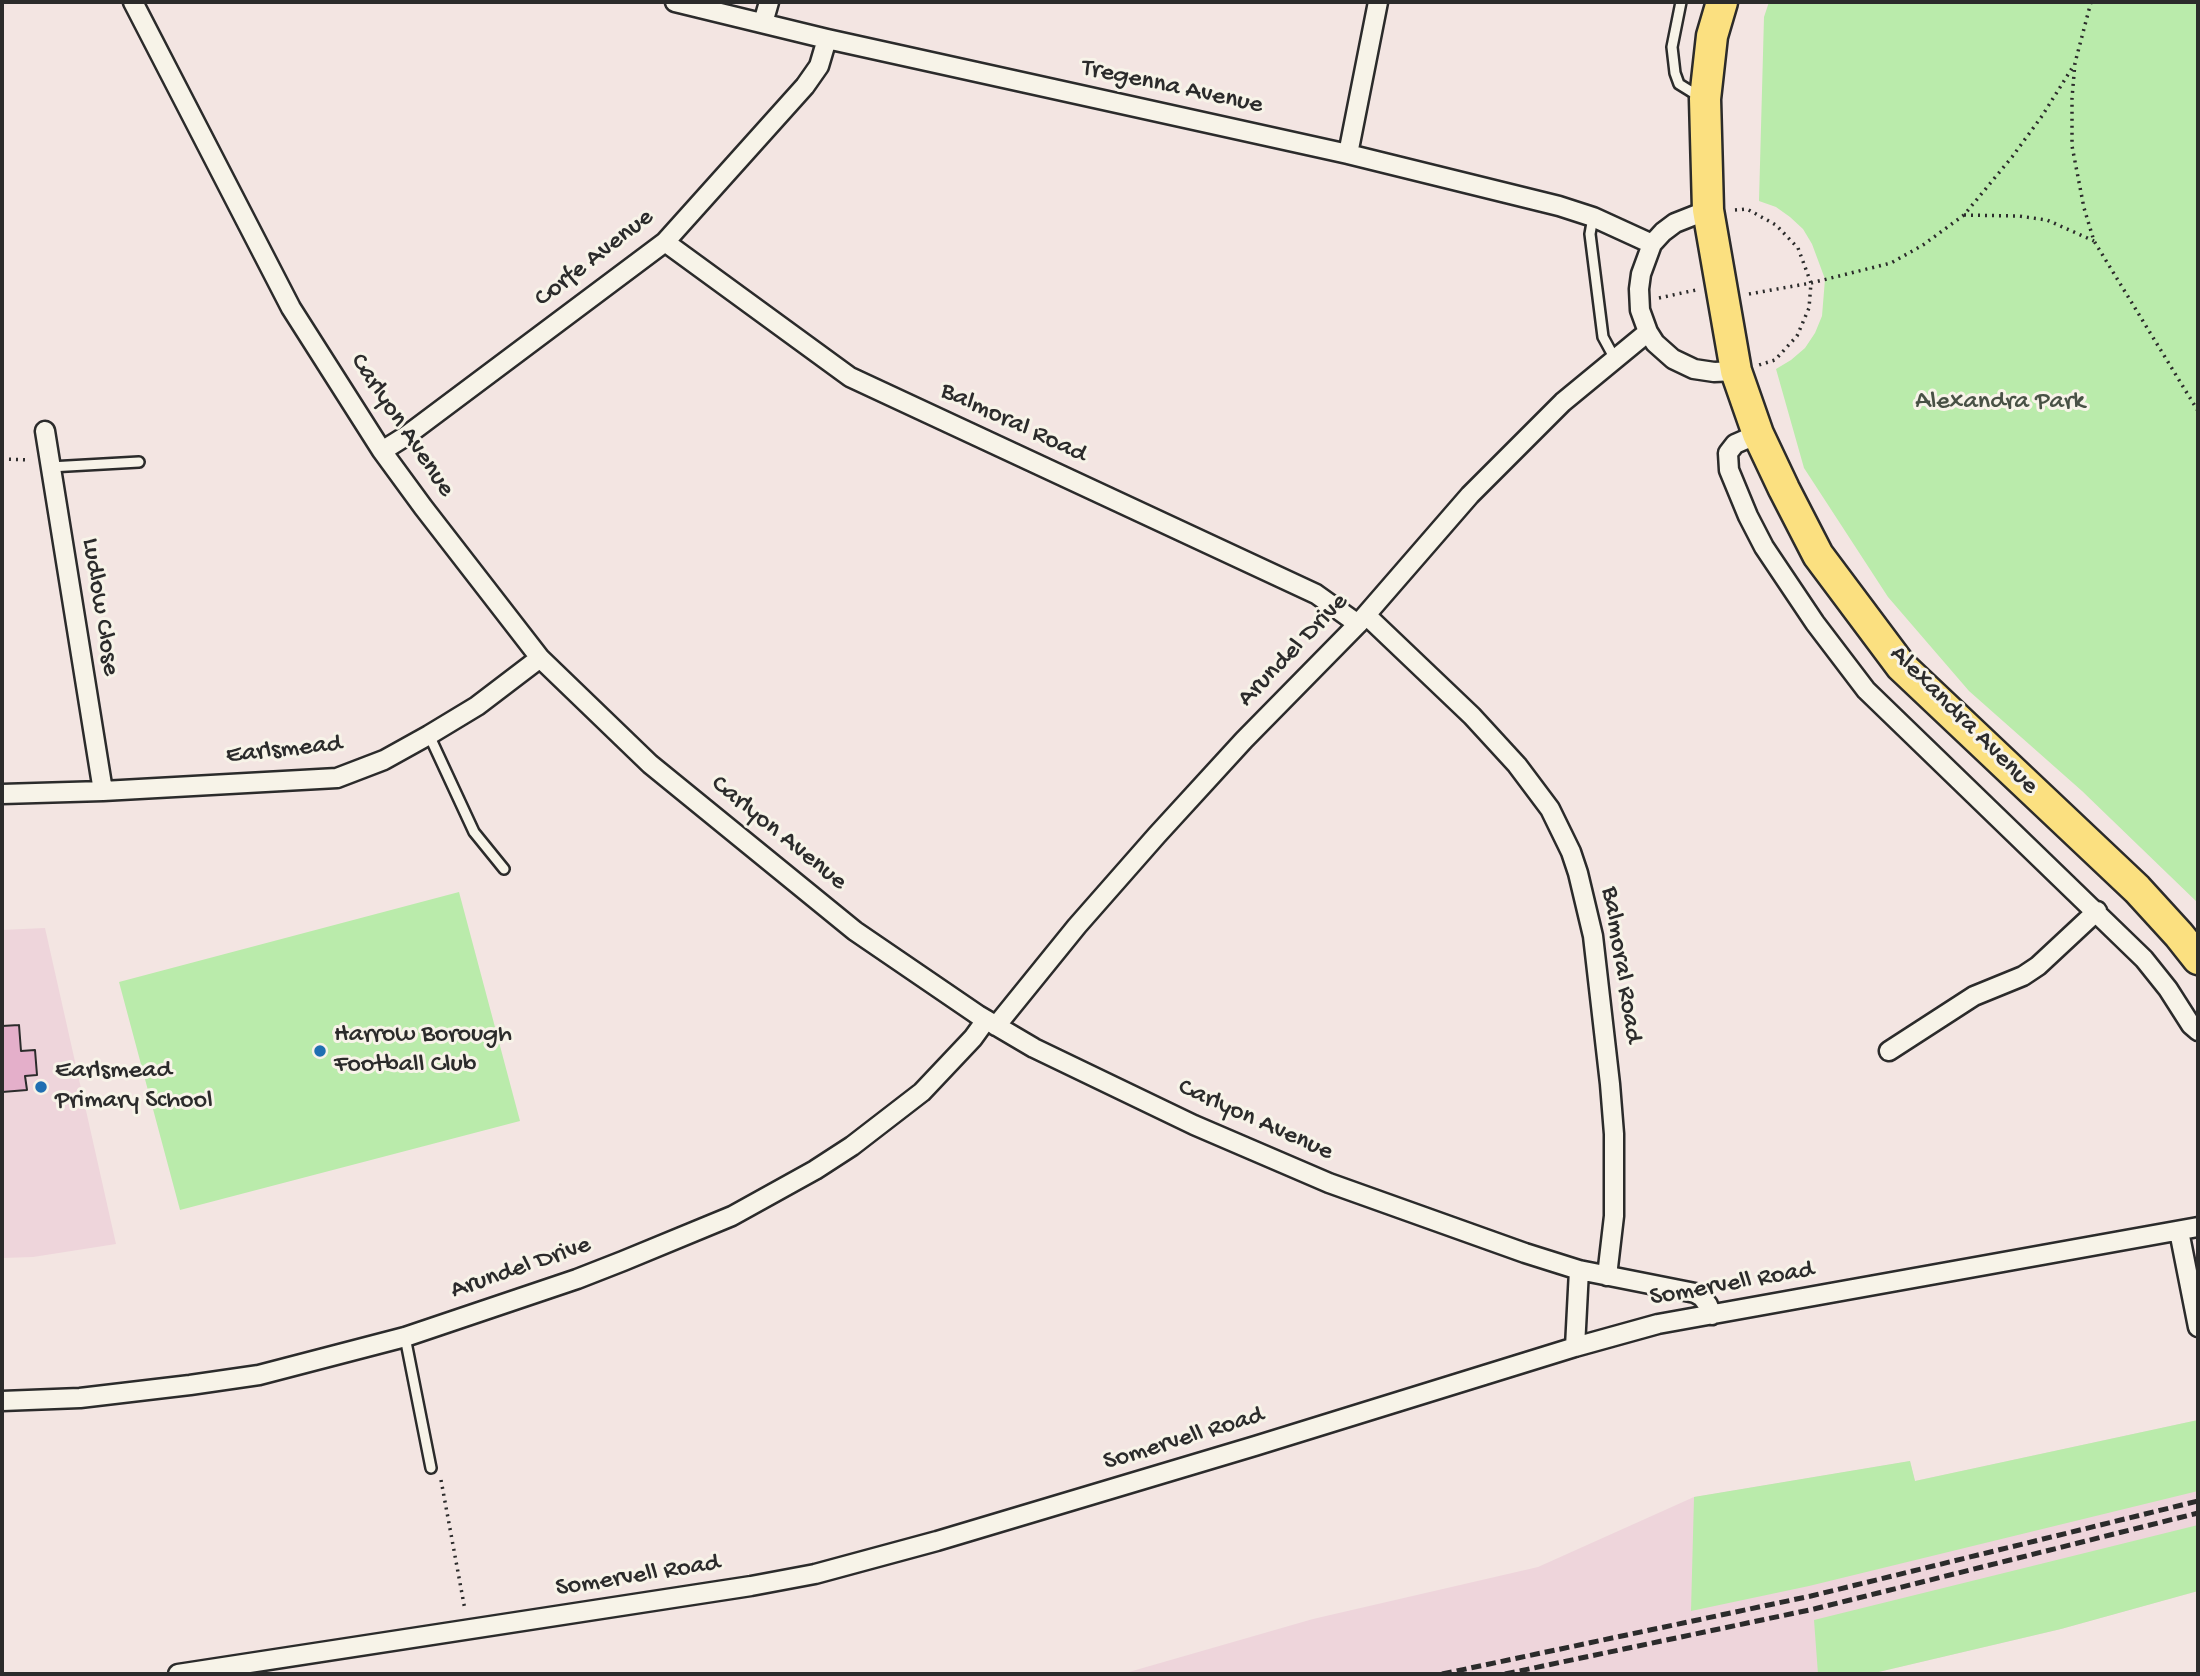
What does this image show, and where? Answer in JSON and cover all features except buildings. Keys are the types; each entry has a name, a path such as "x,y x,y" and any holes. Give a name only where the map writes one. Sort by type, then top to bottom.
{"main road":[{"name":"Alexandra Avenue","path":"1722,2 1712,36 1704,99 1708,210 1736,371 1758,434 1818,555 1901,666 2137,889 2198,959"}],"street":[{"name":"Carlyon Avenue","path":"133,2 291,308 382,451 540,658 650,764 855,931 991,1023 1034,1048 1194,1125 1329,1183 1579,1270 1695,1293 1702,1297 1712,1315"},
{"name":"Tregenna Avenue","path":"675,2 827,39 1348,154 1559,206 1593,217 1652,244"},
{"path":"763,23 769,2"},
{"path":"1348,154 1378,2"},
{"name":"Corfe Avenue","path":"382,451 406,436 665,242 805,86 819,66 827,39"},
{"path":"1708,210 1675,223 1652,244 1641,274 1640,302 1643,320 1655,343 1673,359 1694,369 1736,371"},
{"name":"Balmoral Road","path":"665,242 850,377 1316,594 1362,620 1463,707 1517,765 1550,809 1571,852 1593,936 1614,1134 1614,1216 1607,1276"},
{"name":"Arundel Drive","path":"2,1401 80,1398 259,1375 405,1337 577,1279 720,1221 772,1195 852,1146 922,1092 991,1023 1157,835 1244,740 1362,620 1503,460 1563,402 1648,332"},
{"name":"Ludlow Close","path":"45,431 103,791"},
{"path":"1758,434 1735,444 1728,453 1729,470 1764,547 1815,623 1866,690 2144,959 2198,1031"},
{"name":"Earlsmead","path":"2,794 337,778 384,760 429,735 477,706 540,658"},
{"path":"1889,1051 1974,996 2023,976 2097,911"},
{"name":"Somervell Road","path":"178,1674 751,1586 863,1562 1658,1324 2198,1227"},
{"path":"2179,1231 2198,1327"},
{"path":"1575,1347 1579,1270"}],"lane":[{"path":"1681,2 1672,47 1675,73 1679,84 1704,99"},
{"path":"1593,217 1590,234 1603,337 1615,359"},
{"path":"50,464 139,461"},
{"path":"429,735 474,832 504,869"},
{"path":"405,1337 430,1468"}],"path":[{"path":"2091,2 2075,63 2072,98 2072,146 2084,208 2094,241 2198,411"},
{"path":"1747,295 1811,284 1892,263 1923,245 1964,215 2042,116 2075,63"},
{"path":"1747,209 1776,225 1798,248 1811,284 1809,308 1797,336 1775,360"},
{"path":"1964,215 2019,216 2047,220 2094,241"},
{"path":"1640,302 1702,289"},
{"path":"2,459 50,464"},
{"path":"430,1468 440,1478 468,1629"}],"shaded area":[{"name":"Earlsmead Primary School","path":"45,928 116,1244 33,1257 2,1258 2,930"},
{"path":"2198,1420 2198,1591 2061,1629 1870,1674 1122,1674 1313,1619 1538,1567 1694,1497 1910,1461 1915,1481"}],"green space":[{"name":"Alexandra Park","path":"1769,2 2198,2 2198,903 2082,791 1969,691 1888,597 1804,468 1776,369 1805,348 1815,333 1822,316 1825,279 1812,244 1803,229 1776,207 1759,201 1764,17"},
{"name":"Harrow Borough Football Club","path":"459,892 520,1121 180,1210 119,982"},
{"path":"2198,1420 2198,1491 1809,1586 1691,1611 1694,1497 1910,1461 1915,1481"},
{"path":"2198,1525 2198,1591 2061,1629 1870,1674 1818,1674 1814,1620"}],"railway":[{"path":"1442,1674 1811,1596 2198,1501"},
{"path":"1505,1674 1814,1609 2198,1513"}],"place":[{"name":"Harrow Borough Football Club","path":"320,1051"},
{"name":"Earlsmead Primary School","path":"41,1087"}]}
